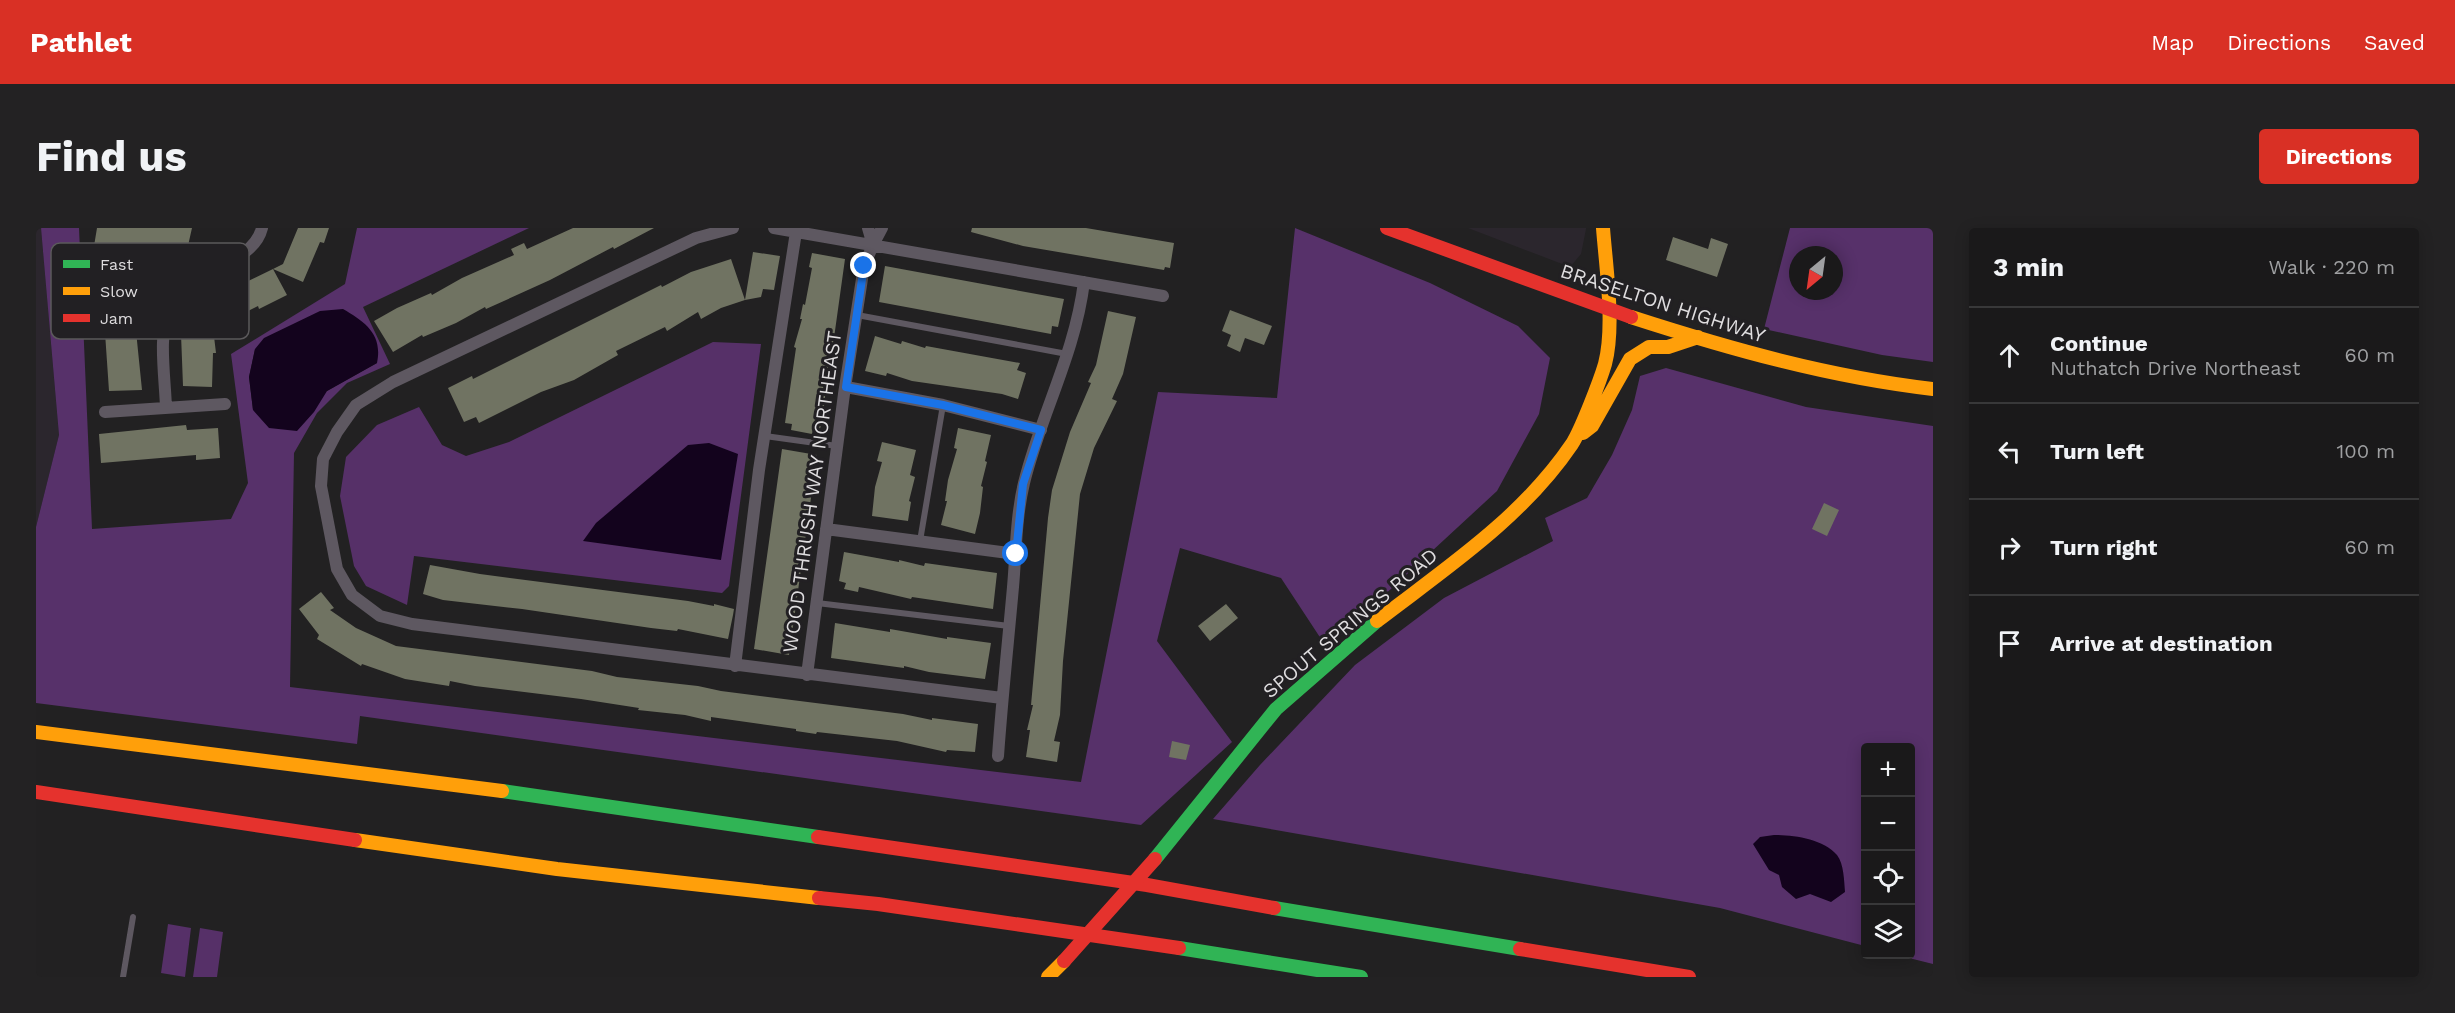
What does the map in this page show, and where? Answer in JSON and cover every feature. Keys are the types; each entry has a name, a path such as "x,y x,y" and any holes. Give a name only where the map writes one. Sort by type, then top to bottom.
{"main road":[{"name":"SPOUT SPRINGS ROAD","path":"1048,977 1155,859 1276,709 1376,622 1502,524 1551,471 1573,442 1605,363 1610,310 1603,228"},
{"name":"BRASELTON HIGHWAY","path":"1396,229 1610,310 1698,337 1797,365 1889,385 1933,389"},
{"path":"1573,442 1592,426 1630,359 1649,347 1668,346 1698,337"},
{"path":"36,732 536,795 1147,885 1689,977"},
{"path":"36,792 287,831 557,869 878,904 1109,936 1361,977"}],"street":[{"path":"249,246 262,228"},
{"path":"733,228 696,238 393,382 356,405 336,432 323,459 321,486 337,569 352,595 380,616 411,624 1002,698"},
{"path":"774,228 1163,296"},
{"path":"868,228 873,245"},
{"name":"WOOD THRUSH WAY NORTHEAST","path":"807,675 837,446 864,266 882,228"},
{"path":"735,666 764,435 796,232"},
{"path":"998,756 1023,484 1067,354 1082,301 1084,282"},
{"path":"164,339 166,408"},
{"path":"846,387 943,405 1041,430"},
{"path":"105,412 225,404"},
{"path":"826,529 1016,554"}],"lane":[{"path":"857,315 1067,354"},
{"path":"920,542 943,405"},
{"path":"764,435 837,446"},
{"path":"816,603 1009,626"},
{"path":"123,977 133,917"}],"shaded area":[{"path":"36,228 41,228 59,435 36,527"},
{"path":"41,228 79,228 80,243 51,243 51,339 84,339 92,529 231,519 248,483 231,354 345,284 357,228 529,228 363,307 390,364 347,383 317,413 294,453 290,687 1081,782 1158,392 1277,398 1295,228 1430,283 1518,326 1550,358 1539,414 1497,491 1327,648 1281,578 1180,548 1157,641 1232,742 1141,825 360,716 357,744 36,703 36,527 59,435","holes":["255,349 377,363 327,391 253,410 249,377"]},
{"path":"1468,228 1586,229 1581,254 1570,267"},
{"path":"1790,228 1933,228 1933,362 1882,355 1764,329"},
{"path":"343,309 365,324 375,337 377,363 327,391 314,412 297,431 269,428 253,410 249,377 255,349 264,338 320,311"},
{"path":"713,342 761,344 729,586 722,593 414,556 407,605 366,586 354,566 340,496 346,457 377,425 419,407 442,445 466,456 509,442"},
{"path":"1666,368 1806,407 1933,426 1933,964 1913,959 1915,959 1915,743 1861,743 1861,945 1720,908 1213,819 1260,765 1355,665 1444,598 1553,541 1545,518 1587,498 1612,455 1632,410 1640,376"},
{"path":"709,443 738,454 721,560 583,541 596,523 688,445"},
{"path":"1774,835 1808,839 1831,850 1841,863 1845,892 1831,902 1810,894 1796,899 1782,887 1779,875 1769,870 1753,844 1760,837"},
{"path":"168,924 191,928 185,977 161,973"},
{"path":"200,928 223,932 217,977 193,977"}],"building":[{"path":"97,228 192,228 189,243 94,243"},
{"path":"298,228 329,228 324,243 320,242 303,282 273,269 283,264"},
{"path":"573,228 654,228 550,280 486,309 485,307 456,323 423,337 422,335 393,352 374,321 397,308 431,293 432,295 462,278 514,255 511,249 524,243 527,249"},
{"path":"972,228 1086,228 1174,243 1170,268 1165,267 1164,270 1023,246 971,232"},
{"path":"1673,237 1708,249 1711,238 1728,244 1717,277 1666,260"},
{"path":"753,252 780,256 774,290 763,289 761,297 745,300"},
{"path":"812,253 845,259 834,338 824,388 826,388 823,415 820,429 813,428 812,434 791,430 792,424 785,423 796,348 794,347 802,319 800,319 803,304 805,305 812,268 809,267"},
{"path":"731,259 745,300 721,308 701,319 698,312 667,331 665,327 616,351 618,355 574,380 541,392 479,423 476,417 464,422 448,388 472,376 473,379 661,285 662,287 691,272"},
{"path":"885,266 1064,299 1058,327 1052,326 1051,334 879,302"},
{"path":"273,269 287,295 259,309 258,306 249,310 249,281"},
{"path":"1230,310 1272,326 1264,345 1245,338 1240,352 1227,346 1231,335 1222,331"},
{"path":"1108,311 1136,317 1123,374 1112,399 1117,401 1094,448 1080,494 1063,661 1060,715 1054,741 1060,742 1057,762 1026,757 1030,730 1027,730 1033,705 1031,705 1048,518 1052,490 1070,432 1091,383 1088,382 1096,365"},
{"path":"875,336 901,344 902,341 925,348 926,346 1020,363 1017,370 1026,373 1018,399 1002,394 912,381 887,373 886,376 865,371"},
{"path":"105,339 137,339 142,390 109,391"},
{"path":"181,339 214,339 216,353 213,353 212,387 183,386"},
{"path":"186,425 187,430 218,428 220,458 196,460 196,455 101,463 99,434"},
{"path":"958,428 991,435 975,534 941,525 947,501 945,501 948,480 957,449 954,448"},
{"path":"882,442 916,450 910,475 915,477 909,501 911,502 908,521 872,516 875,487 882,462 877,461"},
{"path":"782,449 817,455 789,655 754,649"},
{"path":"1824,503 1839,510 1827,536 1812,529"},
{"path":"844,552 924,566 925,563 997,573 993,609 912,597 911,599 859,587 858,592 844,589 846,583 839,581"},
{"path":"430,565 480,574 714,606 714,604 734,609 728,639 678,629 677,631 651,628 443,600 423,594"},
{"path":"321,592 334,608 330,610 356,628 396,646 592,671 617,677 698,686 932,720 932,718 978,724 975,752 947,750 946,752 897,741 817,732 816,734 711,717 711,721 581,699 450,681 449,686 405,679 362,664 361,666 317,639 319,635 299,609"},
{"path":"1226,604 1238,618 1210,641 1198,626"},
{"path":"835,623 890,632 890,629 947,639 947,637 991,643 985,679 929,672 904,666 904,668 831,658"},
{"path":"1172,741 1190,745 1186,760 1169,757"}],"traffic: fast":[{"path":"1155,859 1276,709 1377,621"},
{"path":"502,791 818,837"},
{"path":"1274,908 1520,949"},
{"path":"1179,948 1361,977"}],"traffic: slow":[{"path":"1377,621 1507,519 1552,471 1572,444 1595,393 1608,349 1609,297 1603,228"},
{"path":"1631,317 1780,360 1856,377 1933,389"},
{"path":"1583,433 1592,426 1630,359 1649,347 1668,347 1698,337"},
{"path":"36,732 502,791"},
{"path":"355,840 557,869 819,898"},
{"path":"1048,977 1064,961"}],"traffic: jam":[{"path":"1387,228 1631,317"},
{"path":"36,792 355,840"},
{"path":"818,837 1147,885 1274,908"},
{"path":"1064,961 1155,859"},
{"path":"819,898 878,904 1179,948"},
{"path":"1520,949 1689,977"}],"route":[{"path":"864,266 846,387 943,405 1041,430 1023,484 1016,554"}]}
